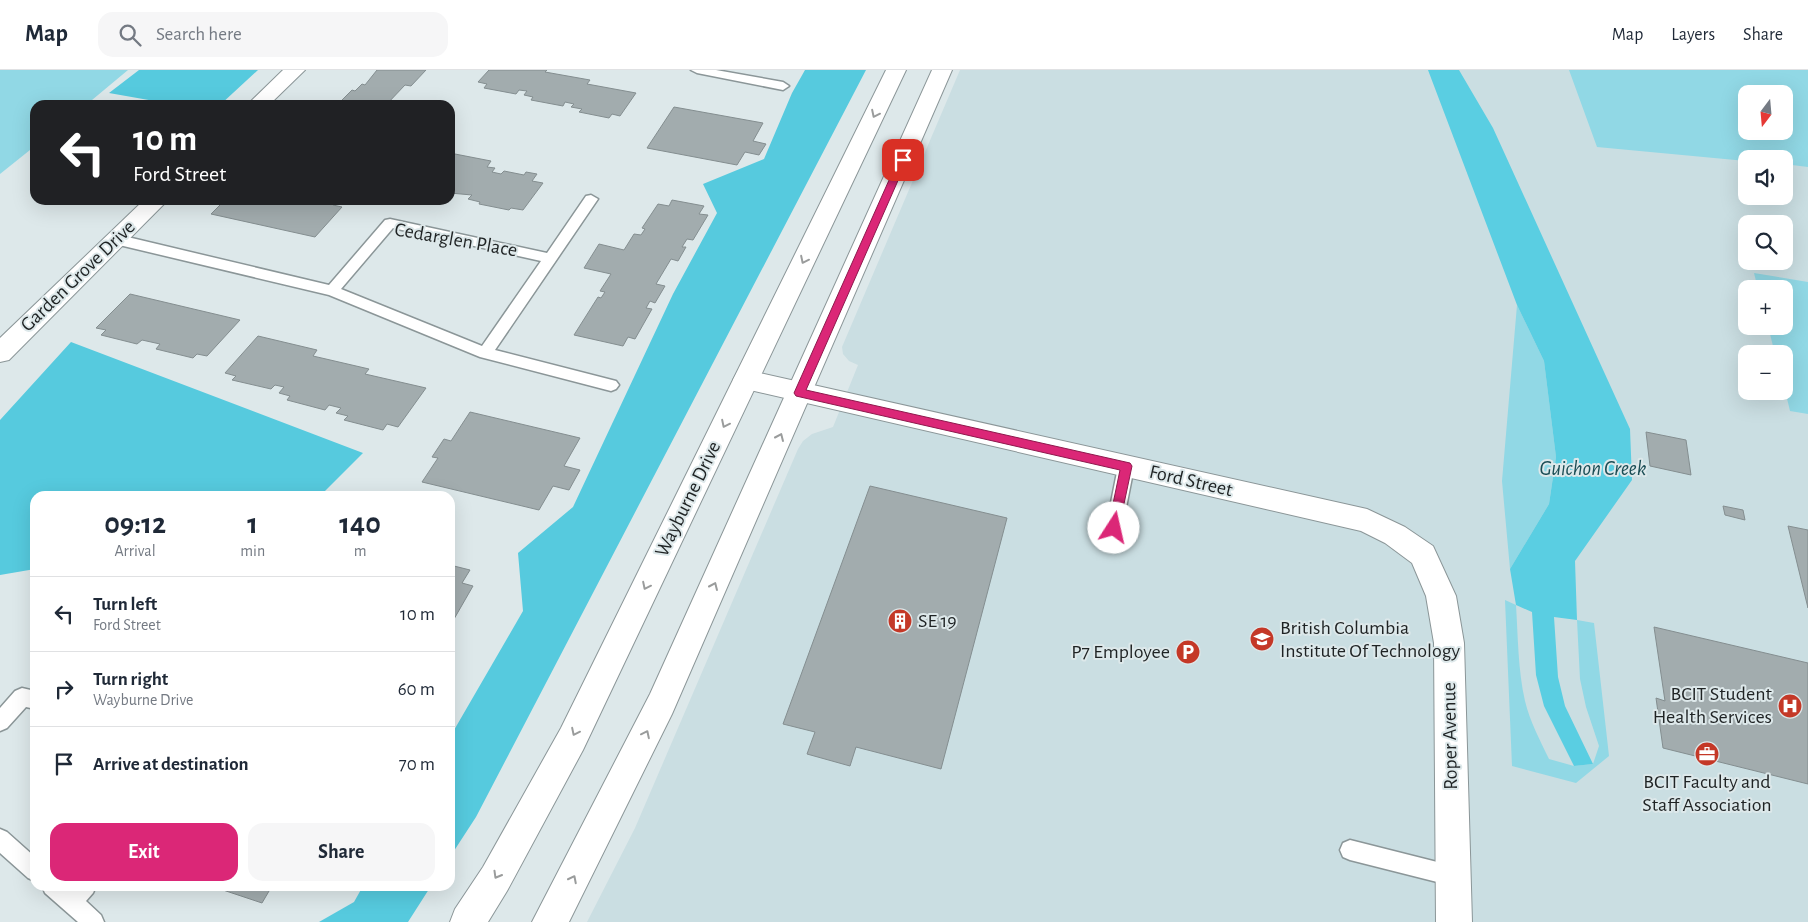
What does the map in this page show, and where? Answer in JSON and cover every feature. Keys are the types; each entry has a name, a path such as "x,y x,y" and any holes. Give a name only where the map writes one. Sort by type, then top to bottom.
{"street":[{"path":"263,100 295,70"},
{"name":"Wayburne Drive","path":"468,922 495,879 572,738 896,70"},
{"path":"550,922 661,704 942,70"},
{"name":"Garden Grove Drive","path":"0,352 151,205"},
{"name":"Ford Street","path":"746,380 1367,521 1395,535 1423,555"},
{"name":"Roper Avenue","path":"1423,555 1441,596 1449,644 1454,922"}],"lane":[{"path":"698,70 783,86"},
{"name":"Cedarglen Place","path":"485,353 590,199"},
{"name":"Cedarglen Place","path":"332,291 390,223 550,258"},
{"path":"115,239 332,291 485,353 611,385"},
{"path":"1114,528 1126,466"},
{"path":"0,722 22,697 30,699"},
{"path":"0,839 30,866"},
{"path":"1350,850 1453,876"},
{"path":"57,891 94,922"},
{"path":"70,903 81,891"}],"shaded area":[{"path":"0,70 128,70 92,100 30,100 30,150 0,174"},
{"path":"139,70 258,70 225,100 149,100 109,93"},
{"path":"805,70 866,70 476,817 455,849 455,728 523,611 518,553 573,507 673,294 717,213 703,184 764,159 792,93"},
{"name":"British Columbia Institute Of Technology","path":"960,70 1808,70 1808,922 587,922 635,828 798,449 803,441 812,434 833,427 858,365 849,361 843,354 842,347"},
{"path":"1569,70 1808,70 1808,167 1793,165 1793,150 1738,150 1738,160 1597,147"},
{"path":"1754,273 1808,282 1808,414 1790,411 1787,400 1793,400 1793,345 1773,345 1770,335 1793,335 1793,280 1756,280"},
{"path":"1517,305 1544,361 1556,457 1549,504 1510,569 1502,481"},
{"path":"71,342 363,453 325,491 30,491 30,570 0,575 0,420"},
{"path":"1505,600 1516,605 1521,677 1525,701 1532,724 1549,759 1574,766 1593,764 1599,746 1586,707 1580,679 1577,620 1594,623 1609,756 1576,783 1512,766"},
{"path":"360,891 428,891 408,922 319,922 354,902"}],"water":[{"name":"Guichon Creek","path":"1428,70 1459,70 1493,128 1630,429 1632,480 1575,561 1577,620 1554,617 1558,677 1565,706 1593,764 1574,766 1544,706 1536,675 1532,612 1516,605 1510,569 1549,504 1556,457 1544,361 1517,305"}],"building":[{"path":"377,70 426,70 411,86 405,85 391,100 342,100 352,90 355,91 362,84 365,85"},
{"path":"489,70 547,70 545,72 590,80 587,84 636,93 620,116 612,114 609,118 579,112 582,109 571,107 574,104 565,102 563,106 531,100 533,97 524,95 527,91 519,90 516,94 484,88 487,84 478,82"},
{"path":"674,107 763,123 753,141 766,144 759,155 745,152 737,165 647,148"},
{"path":"455,154 491,161 487,167 495,168 492,172 501,174 504,171 524,175 526,172 537,174 532,181 543,183 523,210 511,208 509,210 479,204 480,202 468,199 472,195 455,193"},
{"path":"672,200 704,206 699,214 708,215 693,240 687,239 682,247 686,247 678,261 671,259 656,284 665,286 655,303 650,301 646,308 652,309 635,339 628,337 623,346 574,335 598,297 601,298 605,292 600,291 611,274 584,268 599,244 624,250 634,234 641,235 645,229 642,228 658,204 669,206"},
{"path":"220,205 333,205 342,207 315,237 211,214"},
{"path":"130,294 240,320 207,356 197,354 193,358 156,349 160,344 142,340 137,344 101,335 106,330 96,328"},
{"path":"258,336 317,350 313,356 369,369 365,374 426,388 398,427 387,424 383,430 344,420 348,416 336,413 341,408 329,405 325,410 287,400 290,396 279,393 284,387 275,385 271,389 232,380 236,376 225,373"},
{"path":"470,412 580,438 564,466 580,470 569,490 553,486 539,510 422,482 438,458 432,457 444,439 451,441"},
{"path":"1646,432 1686,440 1691,475 1650,466"},
{"name":"SE 19","path":"870,486 1007,518 941,769 856,747 850,766 807,754 815,732 783,724"},
{"path":"1723,506 1743,510 1745,520 1725,515"},
{"path":"1788,526 1808,530 1808,608"},
{"path":"455,566 470,570 462,583 473,586 455,617"},
{"path":"1654,627 1808,663 1808,784 1663,748 1656,698 1665,701"},
{"path":"226,891 269,891 262,903"}],"place":[{"name":"SE 19","path":"900,621"},
{"name":"British Columbia Institute Of Technology","path":"1262,639"},
{"name":"P7 Employee","path":"1188,652"},
{"name":"BCIT Student Health Services","path":"1790,706"},
{"name":"BCIT Faculty and Staff Association","path":"1707,754"}],"route":[{"path":"903,160 800,393 1126,466 1114,528"}]}
